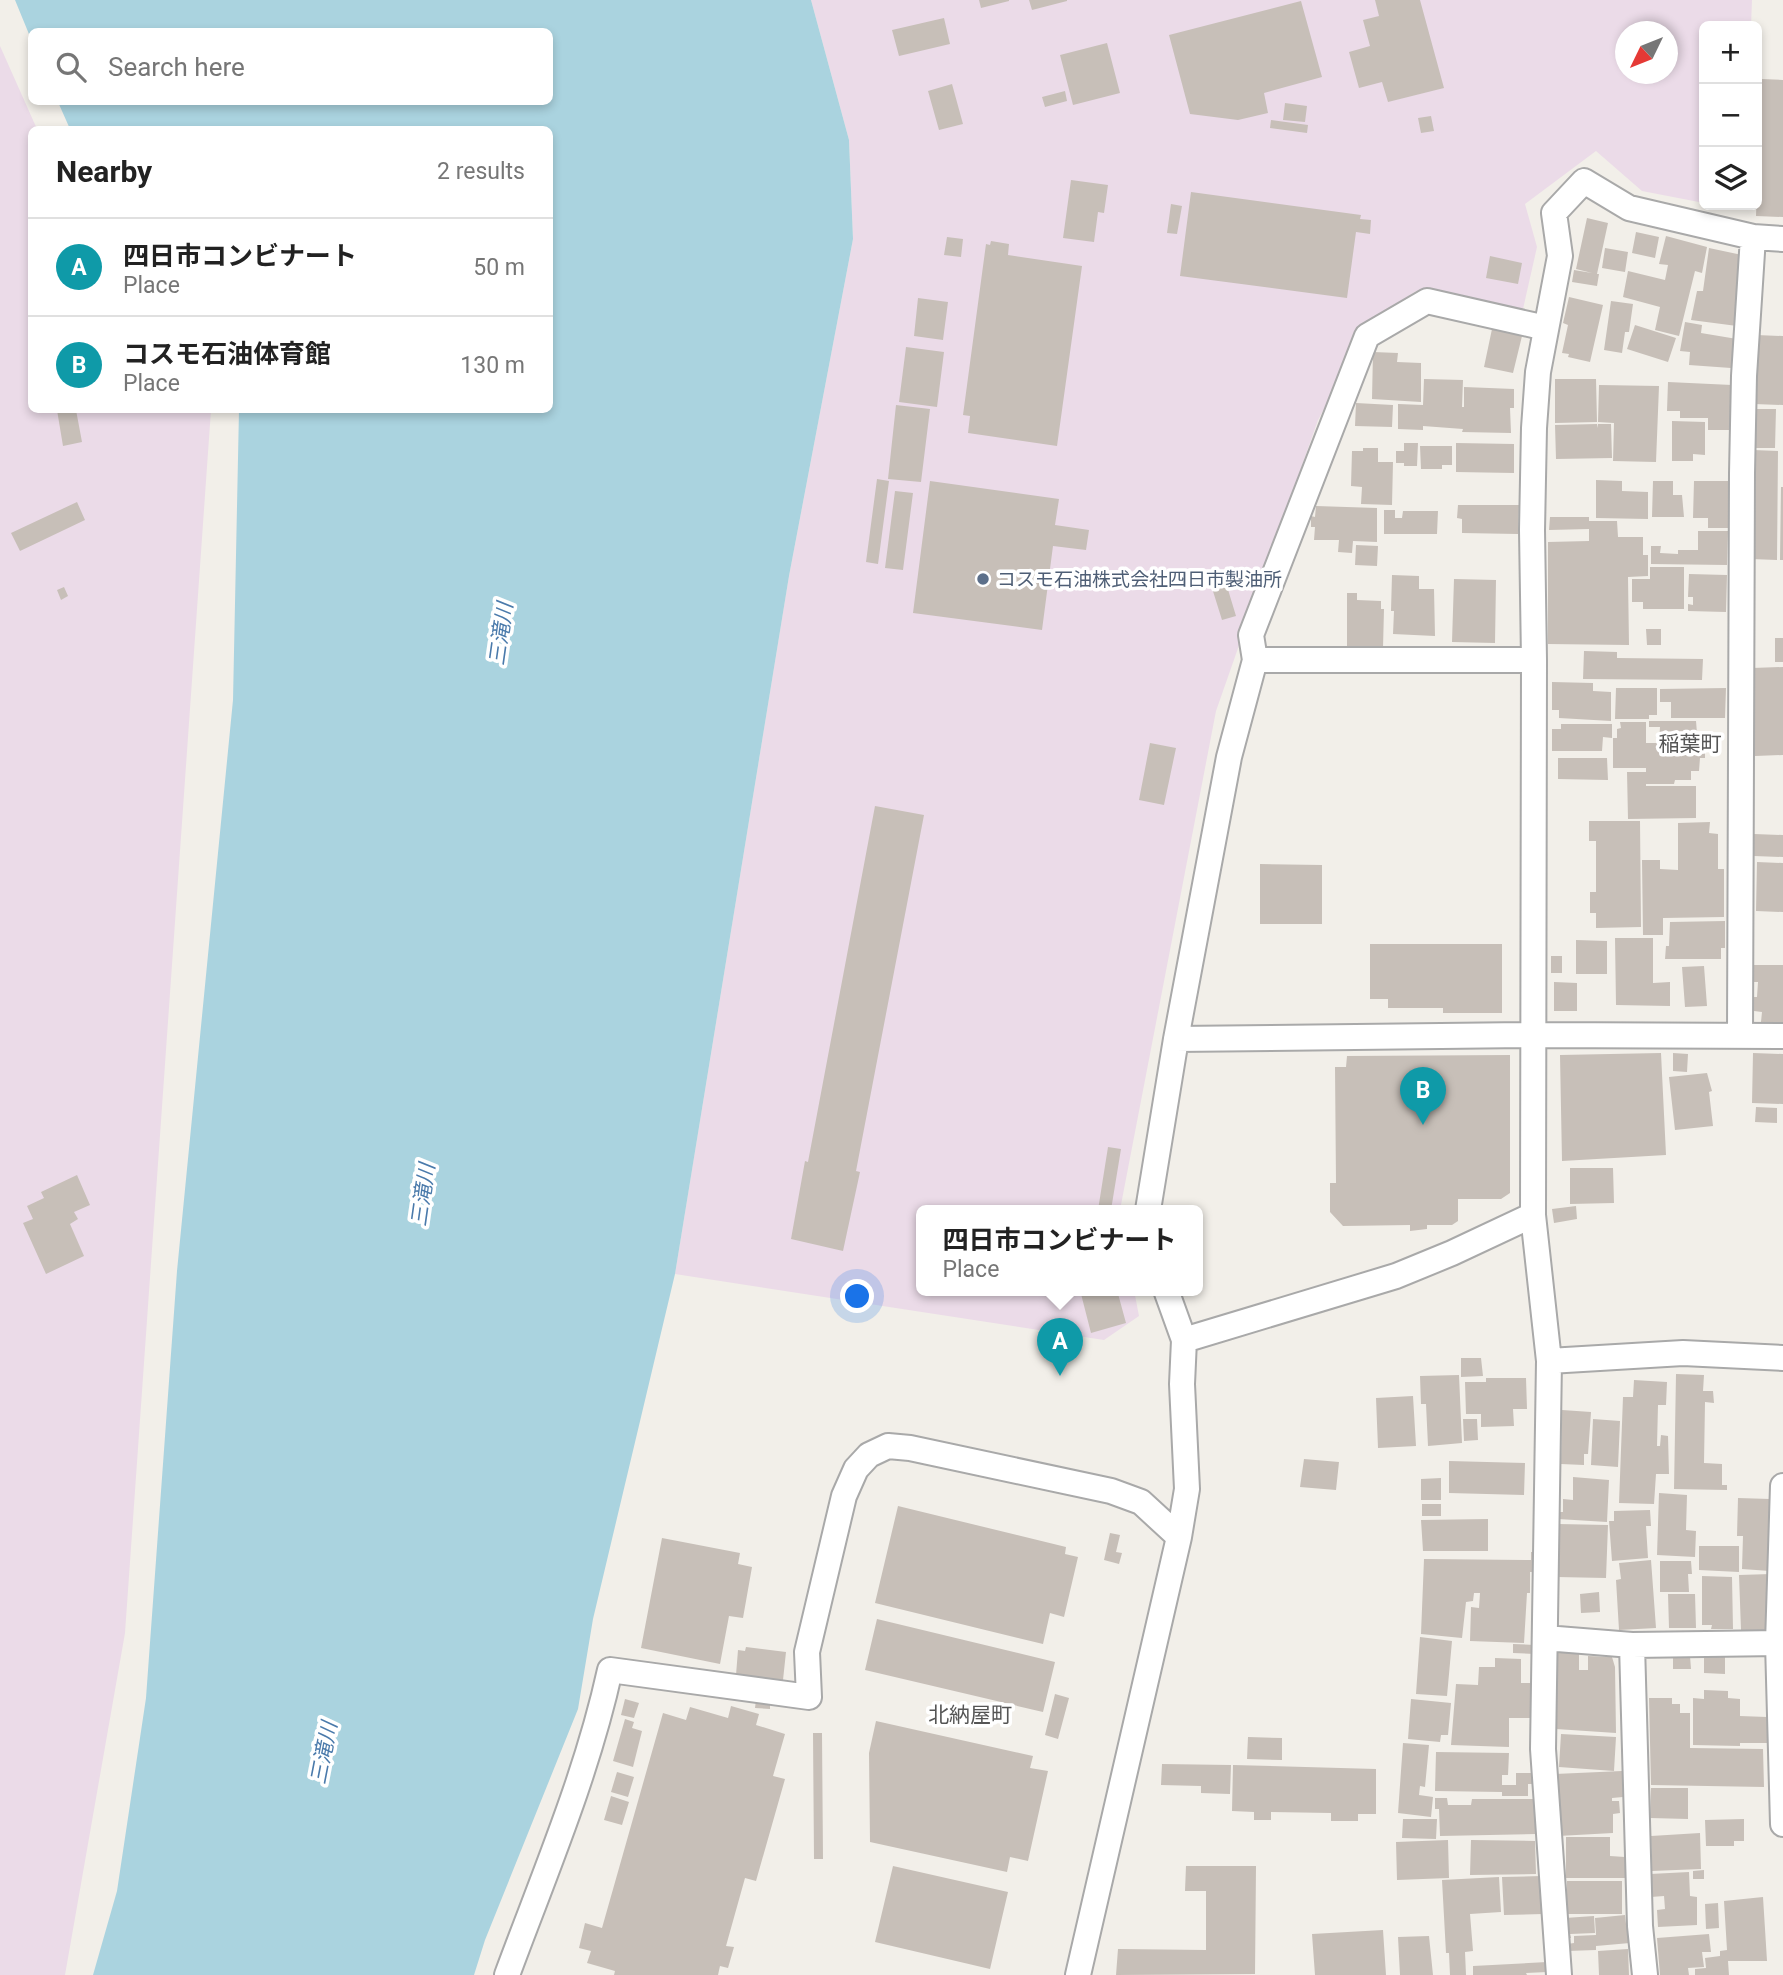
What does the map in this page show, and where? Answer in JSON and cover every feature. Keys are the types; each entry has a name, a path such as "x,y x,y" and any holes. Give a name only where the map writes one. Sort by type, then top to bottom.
{"street":[{"path":"1559,1975 1543,1749 1549,1361 1533,1215 1534,428 1538,372 1560,256 1554,213 1584,181 1629,208 1753,237 1783,239"},
{"path":"1740,1036 1742,473 1744,376 1753,237"},
{"path":"1149,1205 1176,1039 1229,757 1255,660 1251,635 1367,336 1427,301 1546,328"},
{"path":"1255,660 1534,660"},
{"path":"1176,1039 1534,1035 1783,1036"},
{"path":"1184,1340 1396,1276 1533,1215"},
{"path":"1078,1975 1179,1537 1187,1489 1182,1384 1184,1340 1168,1296"},
{"path":"1549,1361 1683,1353 1783,1358"},
{"path":"507,1975 565,1818 602,1705 610,1670 809,1697 807,1652 844,1496 856,1469 869,1455 888,1446 910,1448 1111,1491 1141,1502 1179,1537"},
{"path":"1783,1486 1780,1643 1783,1824"},
{"path":"1545,1638 1632,1645 1780,1643"},
{"path":"1632,1645 1640,1926 1645,1975"}],"shaded area":[{"path":"811,0 1752,0 1751,21 1699,21 1699,202 1642,191 1596,151 1525,204 1537,247 1523,309 1416,291 1372,320 1318,420 1216,711 1121,1205 916,1205 916,1296 1135,1296 1139,1316 1104,1340 675,1274 789,576 853,239 849,140"},
{"path":"0,46 36,126 28,126 28,413 211,413 125,1633 65,1975 0,1975"}],"water":[{"name":"三滝川","path":"15,0 811,0 849,140 853,239 789,576 675,1274 593,1619 578,1709 485,1940 474,1975 93,1975 117,1891 146,1698 177,1271 233,700 239,413 553,413 553,126 69,126 59,105 553,105 553,28 28,28 28,32"}],"building":[{"path":"979,0 1009,0 1009,1 981,8"},
{"path":"1029,0 1067,0 1067,1 1032,10"},
{"path":"1375,0 1420,0 1444,88 1388,102 1382,82 1359,88 1349,52 1370,46 1363,20 1379,16"},
{"path":"1301,1 1322,77 1264,93 1268,113 1238,120 1190,114 1169,35"},
{"path":"944,18 950,44 899,56 892,30"},
{"path":"1107,43 1120,93 1073,105 1060,55"},
{"path":"1762,79 1783,80 1783,217 1756,216 1756,210 1762,210"},
{"path":"952,84 963,124 939,130 928,91"},
{"path":"1065,91 1067,101 1045,107 1042,97"},
{"path":"1285,103 1307,106 1305,122 1283,120"},
{"path":"1431,116 1434,131 1421,133 1418,118"},
{"path":"1271,120 1308,125 1307,133 1270,128"},
{"path":"1071,180 1108,185 1104,213 1098,212 1094,242 1063,238"},
{"path":"1191,192 1361,215 1360,219 1371,220 1370,234 1356,232 1347,298 1180,276"},
{"path":"1171,204 1182,206 1177,234 1167,233"},
{"path":"1587,218 1608,223 1597,286 1572,282 1574,270 1592,273 1576,269"},
{"path":"1636,232 1659,237 1655,258 1632,253"},
{"path":"1666,236 1707,247 1702,273 1695,271 1679,336 1655,330 1660,307 1623,297 1628,271 1665,280 1668,265 1659,264"},
{"path":"947,237 963,239 961,257 944,255"},
{"path":"991,241 1009,244 1008,255 1082,266 1057,446 968,433 970,416 963,415 986,244 990,245"},
{"path":"1605,248 1628,252 1625,272 1602,268"},
{"path":"1709,248 1742,255 1737,326 1691,320 1697,291 1703,291"},
{"path":"1490,256 1522,263 1518,284 1486,278"},
{"path":"1569,297 1603,305 1590,362 1562,353 1568,325 1563,323"},
{"path":"918,298 948,302 943,340 914,336"},
{"path":"1611,301 1633,304 1629,332 1625,332 1622,353 1604,350"},
{"path":"1685,322 1702,325 1701,333 1737,339 1731,368 1689,365 1690,352 1680,351"},
{"path":"1635,325 1676,338 1668,362 1627,349"},
{"path":"1492,329 1522,336 1513,373 1484,367"},
{"path":"1756,335 1783,336 1783,405 1754,404"},
{"path":"906,347 944,352 937,407 899,402"},
{"path":"1373,352 1398,353 1397,362 1421,363 1421,402 1372,399"},
{"path":"1424,379 1463,380 1462,407 1464,387 1514,389 1514,408 1510,408 1511,433 1462,432 1463,429 1423,426 1423,430 1398,429 1398,404 1423,405"},
{"path":"1555,379 1596,379 1597,422 1555,423"},
{"path":"1668,382 1732,385 1731,430 1708,430 1708,418 1680,418 1680,411 1667,411"},
{"path":"1599,385 1659,386 1656,462 1613,461 1614,423 1598,422"},
{"path":"1356,403 1393,405 1392,427 1355,426"},
{"path":"896,405 930,409 921,482 888,479"},
{"path":"1753,409 1776,409 1775,448 1753,448"},
{"path":"58,413 77,413 82,442 63,446"},
{"path":"1672,421 1705,422 1705,455 1693,454 1693,461 1672,461"},
{"path":"1597,424 1598,428 1598,424 1611,424 1612,458 1556,459 1555,425"},
{"path":"1404,443 1418,443 1417,466 1396,463 1396,451 1404,451"},
{"path":"1456,443 1514,444 1514,473 1456,472"},
{"path":"1420,446 1452,446 1452,465 1442,465 1442,469 1421,469"},
{"path":"1363,448 1378,448 1378,462 1393,462 1392,505 1361,504 1362,487 1351,486 1352,451 1363,451"},
{"path":"1753,450 1778,451 1777,560 1751,559"},
{"path":"877,479 889,481 878,564 866,562"},
{"path":"1596,480 1622,481 1622,491 1648,492 1648,519 1596,518"},
{"name":"コスモ石油株式会社四日市製油所","path":"930,481 1059,499 1055,525 1089,530 1086,550 1053,546 1042,630 913,613"},
{"path":"1653,481 1673,481 1673,495 1682,495 1684,517 1652,517"},
{"path":"1694,481 1731,481 1730,528 1708,528 1708,518 1693,518"},
{"path":"1783,487 1783,560 1780,560"},
{"path":"895,491 913,493 903,570 885,568"},
{"path":"77,502 85,520 20,551 11,533"},
{"path":"1458,505 1519,505 1518,534 1462,533 1462,519 1457,518"},
{"path":"1316,506 1377,508 1377,542 1353,541 1352,553 1338,552 1339,540 1314,540 1315,527 1311,527 1311,516 1315,517"},
{"path":"1384,510 1395,510 1395,518 1402,518 1403,511 1438,511 1437,534 1384,534"},
{"path":"1550,517 1589,517 1589,521 1617,521 1618,537 1643,537 1643,555 1648,555 1648,576 1628,577 1629,645 1548,644 1548,542 1589,541 1589,529 1549,530"},
{"path":"1698,531 1728,531 1727,565 1651,564 1651,546 1661,546 1660,553 1678,554 1678,550 1698,550"},
{"path":"1356,545 1378,546 1377,566 1355,565"},
{"path":"1650,567 1684,567 1684,609 1643,609 1643,602 1632,602 1632,579 1650,579"},
{"path":"1689,574 1727,575 1726,612 1688,611 1688,604 1693,605 1693,597 1688,597"},
{"path":"1392,575 1419,576 1419,589 1434,589 1435,636 1393,634"},
{"path":"1454,579 1496,580 1495,643 1452,642"},
{"path":"1226,583 1236,616 1222,620 1212,588"},
{"path":"64,587 68,596 61,600 57,590"},
{"path":"1347,593 1357,593 1357,600 1381,601 1381,609 1384,609 1383,648 1347,647"},
{"path":"1646,629 1661,629 1661,645 1647,645"},
{"path":"1775,638 1783,638 1783,662 1775,662"},
{"path":"1584,651 1617,652 1617,658 1703,659 1702,680 1583,679"},
{"path":"1783,667 1783,755 1755,756 1752,668"},
{"path":"1552,682 1593,683 1593,691 1611,692 1611,721 1559,718 1559,710 1552,710"},
{"path":"1616,688 1657,688 1657,715 1649,715 1649,719 1615,719"},
{"path":"1726,688 1725,718 1671,718 1671,702 1660,702 1660,689"},
{"path":"1649,721 1696,721 1697,733 1705,734 1705,758 1700,758 1699,771 1691,771 1691,780 1675,780 1674,784 1646,784 1696,786 1696,818 1628,819 1627,772 1646,772 1646,768 1613,768 1613,738 1617,738 1620,722 1646,722 1646,743 1659,743 1660,727 1649,727"},
{"path":"1561,724 1612,724 1612,738 1603,737 1602,751 1552,751 1552,729 1561,729"},
{"path":"1150,743 1176,748 1164,805 1139,800"},
{"path":"1558,758 1607,758 1608,780 1558,779"},
{"path":"875,806 924,815 856,1171 860,1172 843,1251 791,1239"},
{"path":"1589,821 1640,821 1641,927 1596,928 1596,913 1590,913 1590,892 1596,892 1596,841 1589,841"},
{"path":"1710,822 1709,833 1718,834 1718,869 1724,869 1724,917 1663,918 1663,935 1643,935 1642,860 1660,860 1660,869 1678,870 1678,823"},
{"path":"1754,834 1783,835 1783,857 1754,856"},
{"path":"1757,862 1783,863 1783,912 1756,911"},
{"path":"1260,864 1322,865 1322,924 1260,924"},
{"path":"1725,921 1725,948 1721,948 1721,959 1665,959 1666,946 1669,946 1670,922"},
{"path":"1615,938 1653,938 1653,983 1670,982 1670,1006 1616,1005"},
{"path":"1576,940 1607,941 1607,974 1576,974"},
{"path":"1370,944 1502,944 1502,1013 1443,1013 1443,1008 1388,1008 1388,999 1370,999"},
{"path":"1551,956 1562,956 1562,973 1551,973"},
{"path":"1753,965 1783,965 1783,1022 1761,1022 1762,1012 1754,1011 1758,982 1753,982"},
{"path":"1704,966 1707,1006 1685,1007 1682,967"},
{"path":"1554,982 1577,983 1577,1011 1554,1011"},
{"path":"1661,1053 1666,1155 1562,1161 1560,1055"},
{"path":"1673,1053 1688,1054 1687,1072 1673,1071"},
{"path":"1753,1053 1783,1054 1783,1104 1752,1103"},
{"path":"1510,1055 1510,1193 1501,1199 1458,1199 1458,1221 1452,1225 1427,1225 1427,1229 1410,1231 1410,1225 1343,1226 1330,1212 1330,1183 1336,1183 1335,1067 1346,1067 1347,1056"},
{"path":"1707,1073 1712,1091 1709,1092 1713,1126 1675,1130 1669,1077"},
{"path":"1756,1107 1777,1108 1777,1123 1755,1122"},
{"path":"1108,1147 1121,1149 1112,1205 1099,1205"},
{"path":"1570,1168 1613,1168 1614,1203 1570,1204"},
{"path":"77,1175 90,1205 74,1212 78,1219 70,1224 84,1256 46,1274 23,1223 33,1219 27,1206 44,1198 41,1192"},
{"path":"1576,1206 1577,1219 1554,1223 1552,1209"},
{"path":"1082,1296 1119,1296 1126,1323 1091,1333"},
{"path":"1461,1358 1481,1358 1483,1376 1461,1377"},
{"path":"1676,1374 1704,1375 1703,1391 1713,1391 1714,1403 1705,1402 1704,1463 1722,1464 1722,1485 1727,1485 1727,1490 1674,1489"},
{"path":"1459,1375 1462,1443 1428,1446 1426,1404 1421,1404 1420,1376"},
{"path":"1486,1378 1526,1378 1527,1409 1513,1409 1514,1426 1481,1427 1481,1414 1466,1414 1465,1382 1486,1382"},
{"path":"1634,1380 1667,1382 1666,1405 1658,1405 1657,1446 1660,1446 1661,1435 1668,1436 1669,1474 1656,1474 1654,1504 1619,1503 1623,1397 1633,1397"},
{"path":"1413,1396 1416,1446 1378,1448 1376,1398"},
{"path":"1562,1410 1591,1412 1588,1454 1584,1454 1584,1465 1561,1464"},
{"path":"1463,1419 1477,1419 1478,1440 1464,1441"},
{"path":"1593,1419 1620,1421 1618,1467 1591,1465"},
{"path":"1304,1459 1339,1462 1336,1490 1300,1487"},
{"path":"1449,1461 1525,1463 1524,1495 1449,1493"},
{"path":"1573,1477 1609,1480 1607,1522 1558,1519 1559,1512 1563,1512 1563,1499 1573,1500"},
{"path":"1441,1478 1441,1500 1421,1500 1421,1479"},
{"path":"1659,1493 1687,1495 1686,1530 1696,1531 1695,1557 1657,1555"},
{"path":"1738,1498 1770,1499 1770,1571 1742,1569 1743,1536 1737,1536"},
{"path":"1422,1504 1441,1504 1441,1516 1422,1516"},
{"path":"898,1506 1066,1547 1065,1554 1078,1557 1064,1617 1050,1613 1043,1644 875,1603"},
{"path":"1650,1510 1651,1526 1646,1526 1648,1558 1612,1561 1609,1521 1614,1521 1614,1511"},
{"path":"1488,1519 1488,1551 1423,1551 1421,1520"},
{"path":"1558,1524 1608,1525 1606,1578 1557,1577"},
{"path":"1110,1533 1120,1535 1116,1552 1122,1553 1119,1564 1104,1560"},
{"path":"662,1538 740,1553 738,1564 752,1567 743,1618 729,1616 720,1664 641,1648"},
{"path":"1699,1546 1739,1546 1739,1572 1699,1570"},
{"path":"1531,1552 1537,1552 1537,1572 1530,1572 1524,1643 1470,1641 1471,1607 1479,1608 1480,1593 1474,1593 1473,1601 1466,1602 1462,1638 1421,1634 1424,1559 1531,1560"},
{"path":"1651,1560 1656,1628 1619,1630 1616,1580 1621,1579 1619,1563"},
{"path":"1660,1561 1691,1561 1692,1574 1688,1574 1689,1592 1660,1592"},
{"path":"1771,1574 1772,1630 1741,1630 1739,1575"},
{"path":"1702,1576 1732,1577 1733,1629 1711,1629 1712,1625 1702,1625"},
{"path":"1599,1592 1600,1612 1581,1613 1580,1594"},
{"path":"1668,1594 1695,1594 1696,1628 1669,1628"},
{"path":"877,1619 1055,1662 1043,1712 865,1670"},
{"path":"1420,1637 1452,1641 1447,1696 1416,1694"},
{"path":"1513,1644 1535,1645 1535,1654 1513,1653"},
{"path":"746,1647 786,1652 783,1680 736,1675 738,1650 745,1651"},
{"path":"1558,1651 1579,1652 1579,1670 1588,1670 1588,1656 1612,1657 1615,1667 1616,1733 1556,1729"},
{"path":"1704,1655 1725,1655 1725,1674 1704,1673"},
{"path":"1673,1656 1690,1656 1691,1669 1673,1669"},
{"path":"1495,1658 1521,1659 1521,1683 1533,1683 1531,1718 1509,1718 1509,1747 1451,1745 1456,1684 1478,1685 1479,1667 1495,1667"},
{"path":"1704,1690 1728,1691 1728,1698 1740,1699 1740,1716 1767,1717 1767,1743 1740,1743 1740,1746 1693,1745 1693,1698 1704,1699"},
{"path":"1055,1694 1069,1698 1058,1739 1045,1735"},
{"path":"1649,1698 1672,1698 1672,1704 1680,1704 1680,1713 1690,1713 1690,1748 1763,1749 1764,1787 1651,1785"},
{"path":"625,1699 639,1703 634,1718 621,1715"},
{"path":"1411,1699 1451,1703 1448,1735 1441,1735 1440,1742 1408,1739"},
{"path":"756,1700 770,1702 770,1709 755,1708"},
{"path":"731,1706 759,1714 756,1725 785,1734 773,1776 785,1779 756,1881 745,1878 726,1946 734,1947 728,1968 720,1966 718,1975 614,1975 615,1971 587,1963 591,1951 579,1948 585,1923 602,1928 663,1713 686,1720 690,1707 728,1718"},
{"path":"625,1719 634,1722 632,1728 642,1731 633,1767 613,1761"},
{"path":"876,1721 1033,1756 1030,1768 1048,1771 1028,1861 1010,1857 1007,1872 870,1842 869,1753"},
{"path":"813,1733 822,1733 823,1859 814,1859"},
{"path":"1561,1734 1616,1737 1614,1771 1559,1767"},
{"path":"1248,1737 1282,1738 1282,1760 1247,1759"},
{"path":"1403,1743 1429,1745 1425,1787 1420,1786 1419,1795 1433,1797 1431,1817 1398,1813"},
{"path":"1436,1752 1509,1753 1508,1775 1502,1775 1502,1785 1516,1785 1516,1773 1535,1773 1534,1784 1528,1784 1528,1796 1502,1796 1502,1792 1435,1791"},
{"path":"1162,1764 1231,1765 1230,1794 1201,1793 1201,1786 1161,1785"},
{"path":"1233,1765 1376,1769 1376,1814 1358,1814 1358,1821 1331,1821 1331,1813 1271,1812 1271,1820 1254,1820 1254,1812 1232,1811"},
{"path":"1622,1771 1623,1797 1612,1798 1612,1801 1619,1801 1620,1813 1613,1814 1613,1833 1558,1836 1555,1774"},
{"path":"617,1772 634,1777 628,1797 611,1792"},
{"path":"1651,1788 1688,1788 1688,1819 1650,1818"},
{"path":"611,1796 629,1802 622,1825 604,1820"},
{"path":"1435,1798 1447,1798 1448,1805 1471,1805 1472,1799 1535,1799 1536,1834 1440,1836 1439,1809 1435,1809"},
{"path":"1403,1819 1437,1819 1436,1839 1402,1838"},
{"path":"1744,1819 1744,1841 1734,1841 1734,1846 1706,1846 1705,1820"},
{"path":"1700,1833 1701,1869 1652,1871 1651,1836"},
{"path":"1566,1837 1610,1837 1610,1856 1625,1857 1625,1878 1566,1878"},
{"path":"1448,1840 1449,1878 1397,1880 1396,1842"},
{"path":"1471,1840 1535,1841 1536,1874 1470,1875"},
{"path":"893,1866 1008,1892 990,1969 875,1942"},
{"path":"1186,1866 1256,1866 1255,1974 1116,1975 1118,1949 1206,1950 1206,1891 1185,1891"},
{"path":"1704,1870 1704,1879 1693,1879 1693,1871"},
{"path":"1689,1872 1690,1896 1697,1897 1697,1925 1658,1927 1657,1910 1665,1909 1664,1896 1651,1897 1650,1874"},
{"path":"1542,1876 1543,1914 1504,1915 1502,1877"},
{"path":"1499,1877 1501,1912 1470,1914 1473,1951 1465,1952 1466,1975 1450,1975 1449,1953 1446,1953 1442,1880"},
{"path":"1567,1881 1622,1881 1622,1914 1567,1914"},
{"path":"1763,1897 1767,1961 1728,1961 1729,1975 1695,1975 1695,1969 1706,1968 1705,1958 1720,1956 1720,1951 1727,1950 1724,1901"},
{"path":"1718,1903 1719,1928 1706,1929 1705,1904"},
{"path":"1625,1915 1626,1924 1629,1923 1630,1943 1596,1946 1596,1950 1567,1951 1567,1944 1574,1943 1574,1936 1596,1935 1595,1918"},
{"path":"1594,1916 1595,1933 1570,1934 1571,1938 1567,1938 1565,1918"},
{"path":"1383,1930 1386,1975 1315,1975 1312,1934"},
{"path":"1709,1934 1711,1952 1702,1952 1704,1967 1688,1968 1689,1975 1660,1975 1657,1938"},
{"path":"1429,1936 1433,1975 1400,1975 1398,1937"},
{"path":"1628,1949 1629,1975 1599,1975 1598,1951"},
{"path":"1547,1962 1547,1972 1526,1973 1527,1975 1473,1975 1473,1966"}],"place":[{"name":"コスモ石油株式会社四日市製油所","path":"983,579"},
{"name":"コスモ石油体育館","path":"1423,1125"},
{"name":"四日市コンビナート","path":"1060,1376"}],"district":[{"name":"稲葉町","path":"1690,744"},
{"name":"北納屋町","path":"970,1715"}]}
